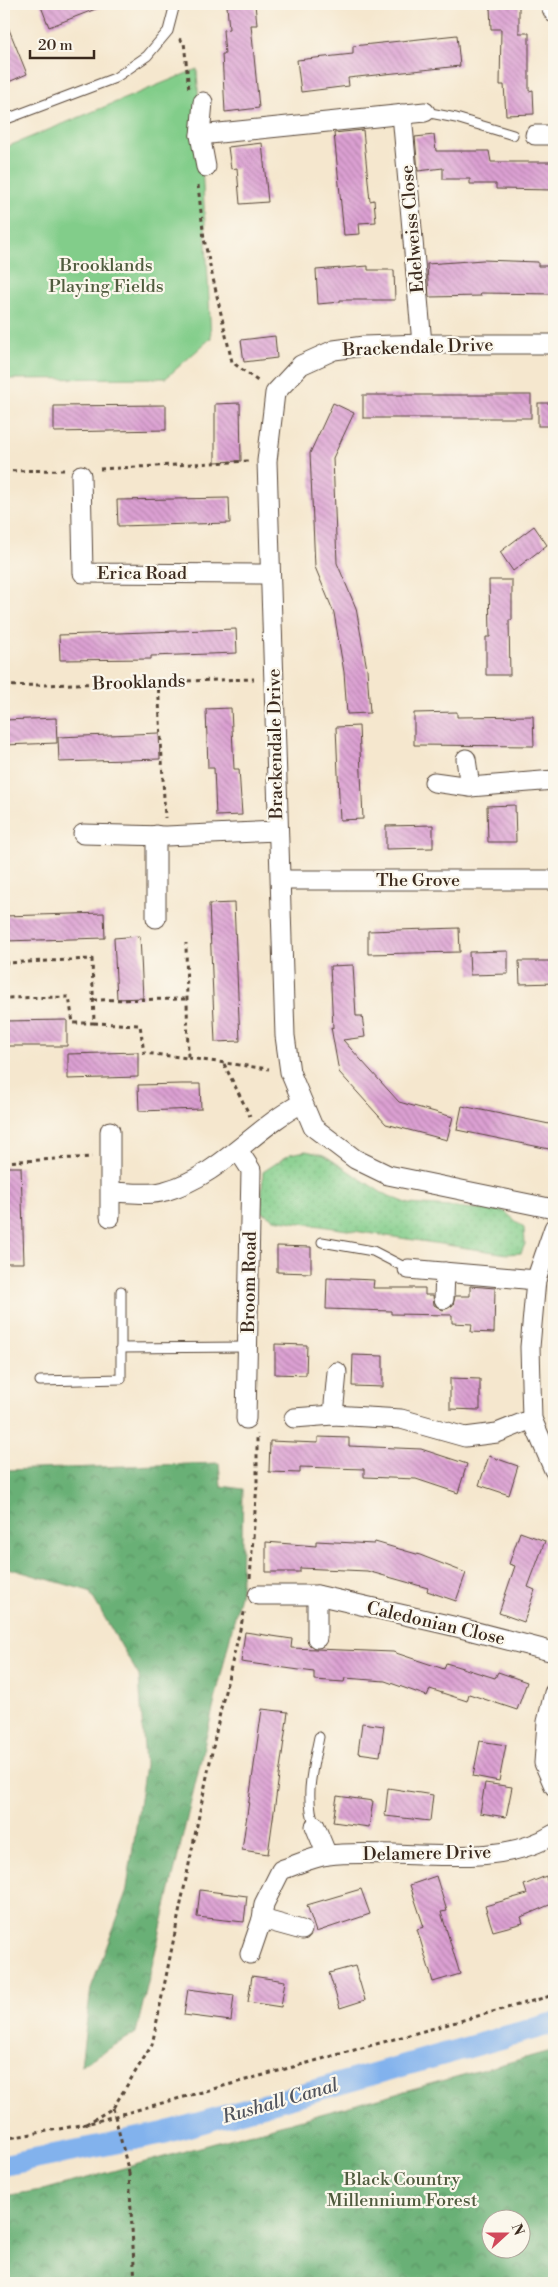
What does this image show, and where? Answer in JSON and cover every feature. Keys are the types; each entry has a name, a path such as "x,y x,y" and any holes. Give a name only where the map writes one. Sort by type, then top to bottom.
{"street":[{"path":"550,4 554,13"},
{"path":"196,100 202,175"},
{"path":"200,135 425,112"},
{"name":"Edelweiss Close","path":"402,114 422,344"},
{"path":"535,135 554,135"},
{"name":"Brackendale Drive","path":"554,344 422,344 364,346 334,350 301,365 275,393 267,460 277,831 281,880 285,1036 290,1072 313,1127 355,1158 388,1175 554,1209"},
{"name":"Erica Road","path":"82,471 83,573 269,574"},
{"path":"466,759 470,786"},
{"path":"434,782 470,786 554,780"},
{"path":"83,834 161,836 277,831"},
{"path":"156,918 161,836"},
{"name":"The Grove","path":"281,880 554,880"},
{"path":"111,1192 163,1192 199,1178 288,1110 302,1103"},
{"path":"110,1131 110,1217"},
{"name":"Broom Road","path":"238,1150 251,1170 246,1419"},
{"path":"554,1228 536,1280 530,1347 532,1419 554,1470"},
{"path":"408,1270 536,1280"},
{"path":"444,1299 445,1272"},
{"path":"333,1415 337,1372"},
{"path":"294,1418 333,1415 401,1419 465,1437 497,1433 532,1419"},
{"name":"Caledonian Close","path":"251,1595 317,1595 457,1627 554,1652"},
{"path":"317,1595 317,1638"},
{"path":"554,1692 547,1722 544,1763 554,1786"},
{"path":"315,1826 327,1855"},
{"name":"Delamere Drive","path":"250,1954 262,1919 264,1904 280,1870 327,1855 491,1854 543,1841 554,1834"},
{"path":"262,1919 302,1930"}],"lane":[{"path":"4,120 115,78 148,56 168,31 175,4"},
{"path":"425,112 456,118 513,135"},
{"path":"322,1242 373,1251 408,1270"},
{"path":"40,1381 121,1379 121,1291"},
{"path":"120,1348 247,1347"},
{"path":"315,1826 310,1812 309,1790 318,1737"}],"path":[{"path":"168,31 184,42 196,100"},
{"path":"202,175 204,239 232,362 275,393"},
{"path":"4,471 82,471 267,460"},
{"name":"Brooklands","path":"4,686 274,678"},
{"path":"158,681 161,836"},
{"path":"186,943 188,1058"},
{"path":"4,963 92,959 94,1023"},
{"path":"4,998 69,997 73,1023 140,1025 144,1053 290,1072"},
{"path":"93,1000 187,999"},
{"path":"224,1063 258,1133"},
{"path":"4,1162 110,1156"},
{"path":"86,2124 113,2108 152,2044 222,1708 251,1595 256,1484 256,1425 246,1419"},
{"path":"4,2139 86,2124 554,1995"},
{"path":"113,2108 129,2173 135,2283"}],"green space":[{"name":"Brooklands Playing Fields","path":"197,69 211,338 166,378 4,379 4,148"},
{"path":"306,1151 324,1155 382,1193 409,1204 504,1211 524,1228 525,1244 521,1253 507,1254 274,1219 261,1211 263,1172 290,1154"},
{"path":"219,1463 221,1486 243,1489 241,1591 136,2033 81,2065 91,1988 126,1895 145,1765 139,1676 89,1591 4,1567 4,1470"},
{"name":"Black Country Millennium Forest","path":"554,2050 554,2283 4,2283 4,2196 47,2189"}],"building":[{"path":"40,4 105,4 106,5 49,27"},
{"path":"255,4 257,25 251,25 259,108 225,112 222,54 225,54 223,30 229,29 227,6"},
{"path":"519,5 519,33 529,33 529,91 533,90 534,114 506,115 504,85 500,85 501,29 491,29 490,6"},
{"path":"4,17 27,74 4,84"},
{"path":"457,35 460,66 348,78 349,86 301,92 297,60 353,54 353,46"},
{"path":"363,130 370,201 374,200 376,222 359,223 360,234 344,235 334,133"},
{"path":"434,135 436,151 489,151 491,162 554,162 554,190 496,189 496,184 470,184 470,179 443,179 443,168 418,171 415,137"},
{"path":"262,143 268,202 240,204 237,168 231,169 228,147"},
{"path":"483,260 538,262 538,266 554,266 554,294 480,293 481,296 429,297 427,264"},
{"path":"368,266 368,270 394,270 395,300 340,300 340,302 318,304 316,270"},
{"path":"275,336 277,358 244,362 241,340"},
{"path":"363,395 531,395 531,418 363,418"},
{"path":"240,403 241,461 215,462 215,404"},
{"path":"333,403 354,413 333,458 337,563 356,608 367,669 370,713 347,714 344,672 334,613 315,567 310,453"},
{"path":"538,403 554,403 554,426 538,426"},
{"path":"166,405 166,430 54,432 54,406"},
{"path":"229,498 230,523 118,526 117,500"},
{"path":"534,526 547,545 513,571 500,552"},
{"path":"489,580 512,580 512,620 509,620 510,675 486,675 486,637 490,637"},
{"path":"236,629 237,653 151,656 151,659 60,660 59,635"},
{"path":"231,708 234,769 239,769 242,815 216,816 214,768 208,768 206,709"},
{"path":"457,712 457,717 533,716 534,746 414,745 414,713"},
{"path":"56,718 57,743 4,745 4,720"},
{"path":"359,726 363,819 340,820 336,727"},
{"path":"159,733 160,759 59,762 58,737"},
{"path":"515,805 516,842 488,842 487,806"},
{"path":"433,825 433,848 386,849 386,826"},
{"path":"234,903 240,1041 215,1042 209,904"},
{"path":"104,913 105,938 5,941 4,916"},
{"path":"459,928 460,952 368,954 368,931"},
{"path":"140,936 143,998 117,999 114,938"},
{"path":"508,951 508,974 470,975 469,952"},
{"path":"519,961 554,961 554,983 520,984"},
{"path":"353,965 356,1016 362,1016 365,1037 343,1040 399,1102 453,1117 447,1140 386,1124 339,1072 331,1027 333,1028 330,966"},
{"path":"67,1020 67,1046 4,1046 4,1021"},
{"path":"138,1052 138,1077 68,1079 68,1054"},
{"path":"200,1084 201,1109 139,1111 138,1085"},
{"path":"462,1106 554,1125 554,1150 457,1130"},
{"path":"4,1167 21,1167 24,1263 4,1263"},
{"path":"277,1246 311,1247 311,1273 277,1272"},
{"path":"327,1278 374,1280 373,1288 425,1288 425,1295 433,1295 434,1305 443,1310 453,1305 455,1296 470,1296 470,1286 495,1288 494,1333 471,1332 472,1324 452,1323 452,1315 391,1314 391,1311 326,1309"},
{"path":"275,1344 307,1345 306,1375 275,1374"},
{"path":"353,1355 383,1356 383,1387 352,1386"},
{"path":"450,1378 480,1379 480,1410 450,1409"},
{"path":"318,1437 349,1438 349,1446 421,1449 467,1464 458,1493 416,1479 364,1477 364,1469 300,1467 300,1473 269,1472 270,1441 318,1443"},
{"path":"489,1456 518,1466 509,1495 479,1485"},
{"path":"520,1532 545,1541 528,1587 535,1590 524,1622 499,1613 515,1566 509,1564"},
{"path":"316,1541 374,1544 375,1542 420,1555 466,1573 456,1601 427,1591 428,1588 367,1571 300,1568 300,1572 266,1572 266,1542 316,1546"},
{"path":"245,1632 292,1639 291,1648 393,1652 444,1669 446,1663 495,1678 498,1672 527,1682 517,1710 469,1694 467,1701 430,1689 427,1696 385,1681 345,1678 344,1682 314,1680 314,1672 241,1662"},
{"path":"262,1709 288,1712 268,1854 242,1850"},
{"path":"362,1723 384,1726 380,1756 358,1753"},
{"path":"480,1741 506,1745 499,1781 473,1776"},
{"path":"485,1783 512,1787 506,1817 480,1813"},
{"path":"388,1788 433,1795 430,1821 385,1816"},
{"path":"337,1796 373,1801 369,1827 333,1822"},
{"path":"436,1876 447,1911 441,1912 460,1974 433,1982 417,1929 424,1927 410,1885"},
{"path":"546,1876 547,1881 554,1879 554,1903 521,1917 523,1923 493,1931 485,1906 527,1894 524,1885"},
{"path":"361,1889 370,1914 316,1932 307,1905"},
{"path":"200,1890 247,1896 244,1922 197,1917"},
{"path":"355,1966 365,2000 340,2008 329,1973"},
{"path":"252,1976 285,1981 281,2007 248,2002"},
{"path":"188,1989 234,1995 231,2021 184,2015"}],"waterway":[{"name":"Rushall Canal","path":"4,2165 164,2133 554,2023"}]}
